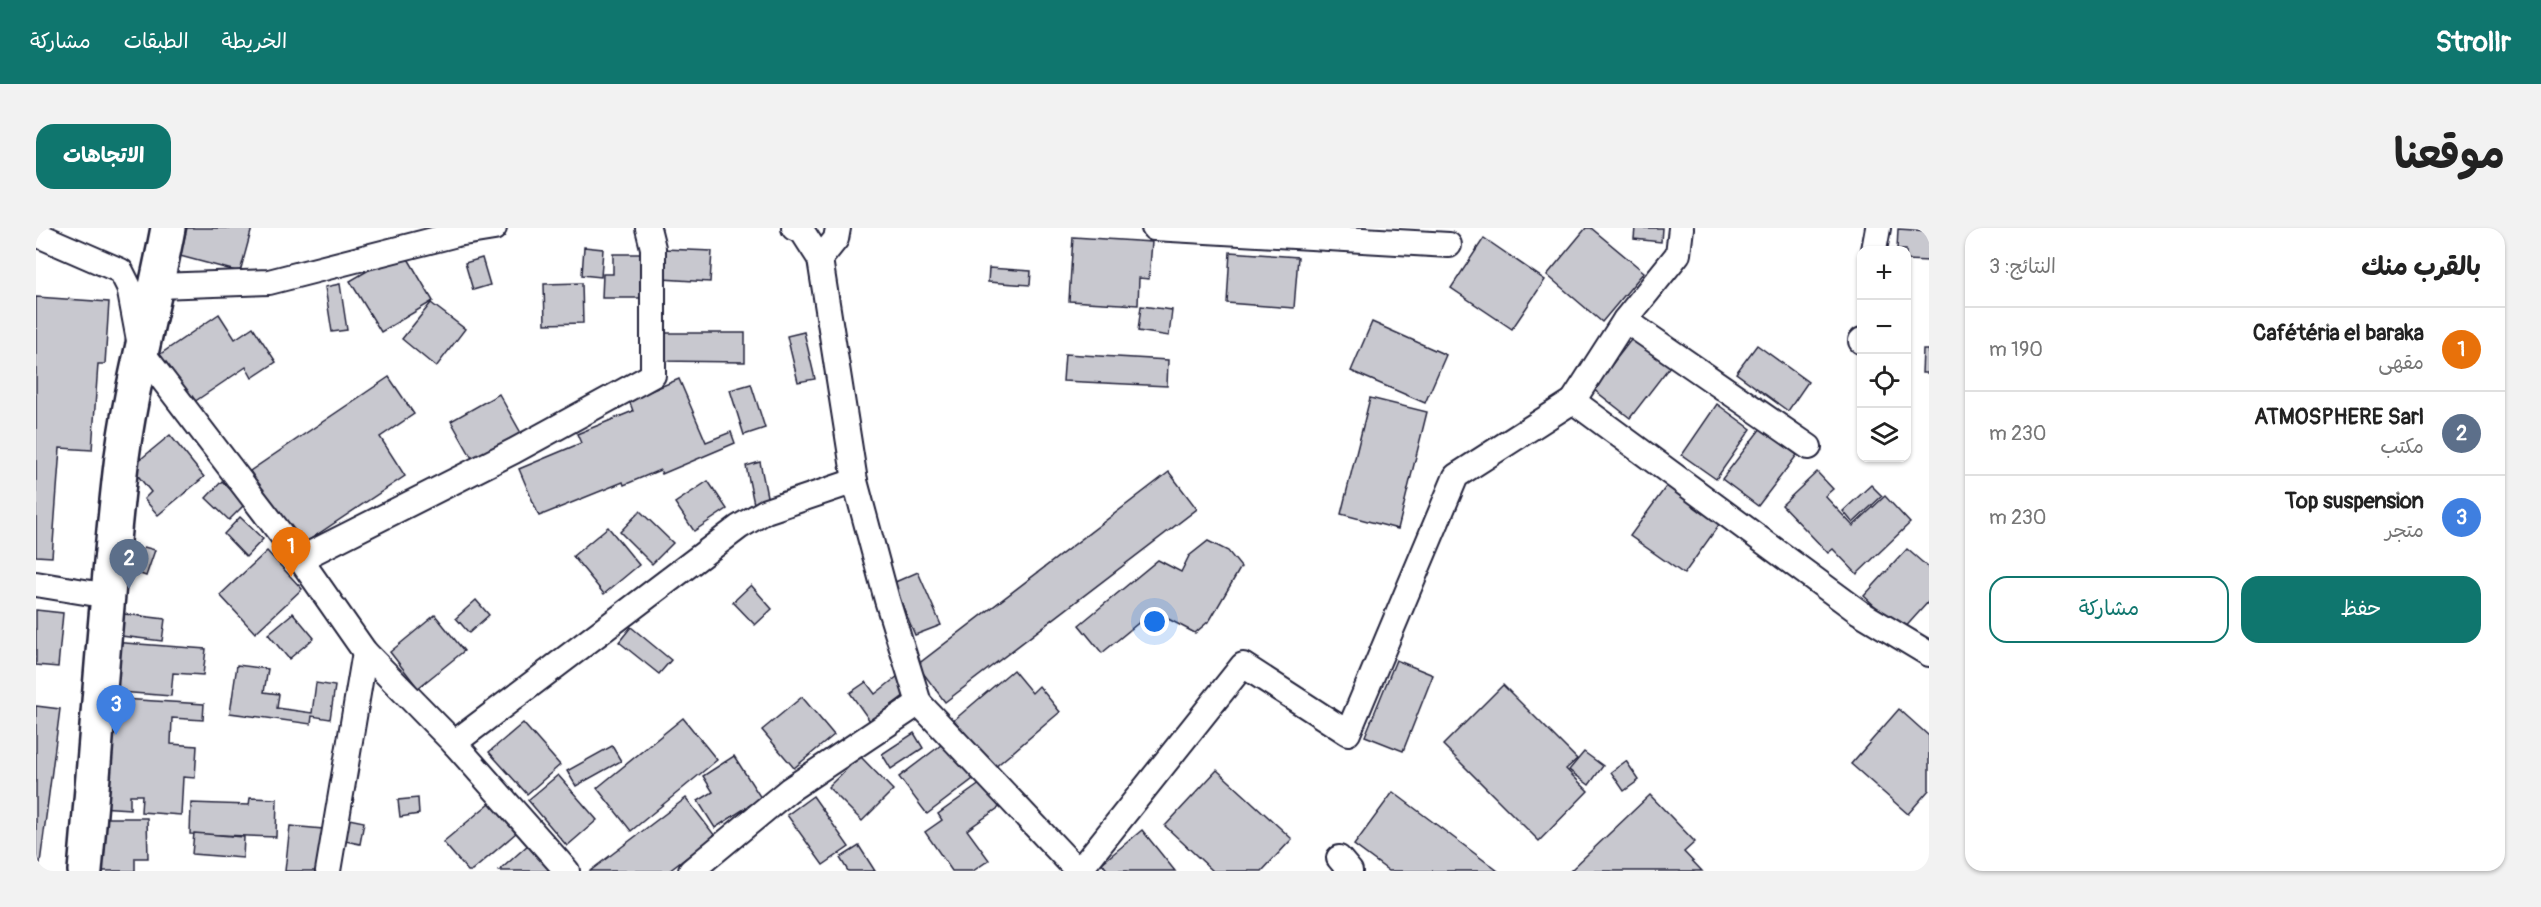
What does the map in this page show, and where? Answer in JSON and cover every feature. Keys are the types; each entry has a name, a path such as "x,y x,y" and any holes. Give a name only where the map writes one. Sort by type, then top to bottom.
{"main road":[{"path":"85,871 120,471 141,351 158,286 168,228"}],"street":[{"path":"158,286 269,282 457,234 494,228"},
{"path":"300,558 514,451 653,375 653,248 648,228"},
{"path":"794,228 802,231 820,259 855,481 887,600 919,703 1078,871 1243,665 1348,733 1456,476 1573,401 1625,320 1678,254 1681,228"},
{"path":"820,259 836,239 838,228"},
{"path":"1155,228 1449,245"},
{"path":"1875,246 1878,228"},
{"path":"44,234 121,271 129,287 141,351 300,558 365,652 454,743 567,871"},
{"path":"1625,320 1809,447"},
{"path":"1573,401 1859,612 1929,654"},
{"path":"454,743 739,527 766,511 855,481"},
{"path":"36,584 109,596"},
{"path":"328,871 365,652"},
{"path":"691,871 789,790 919,703"}],"building":[{"path":"187,228 252,228 240,272 180,256"},
{"path":"1586,228 1591,228 1644,272 1602,322 1547,275"},
{"path":"1635,228 1662,228 1661,242 1634,239"},
{"path":"1898,229 1929,231 1929,261 1911,260 1911,246 1897,246"},
{"path":"1073,237 1152,242 1149,279 1139,278 1138,305 1069,301"},
{"path":"1484,238 1545,280 1512,329 1451,288"},
{"path":"584,247 603,249 601,277 582,275"},
{"path":"663,249 712,251 710,282 662,279"},
{"path":"403,250 433,301 381,332 350,281"},
{"path":"1230,252 1298,257 1294,308 1227,303"},
{"path":"613,254 649,254 649,298 602,298 603,274 613,274"},
{"path":"482,258 490,285 473,290 465,263"},
{"path":"989,268 1031,271 1030,285 988,282"},
{"path":"582,283 583,323 545,324 544,284"},
{"path":"340,284 347,330 332,332 325,287"},
{"path":"36,297 109,302 105,364 98,364 92,450 60,448 52,557 36,556"},
{"path":"431,303 465,329 436,367 402,339"},
{"path":"1141,306 1172,310 1169,336 1138,331"},
{"path":"219,314 235,339 253,327 276,362 252,378 246,367 188,406 159,355"},
{"path":"1372,322 1446,355 1425,403 1351,371"},
{"path":"804,332 815,379 798,382 787,336"},
{"path":"1637,332 1674,361 1630,418 1593,389"},
{"path":"659,333 745,333 745,362 659,361"},
{"path":"1757,345 1808,382 1788,411 1736,373"},
{"path":"1923,350 1929,350 1929,373 1922,373"},
{"path":"1065,354 1168,360 1167,386 1063,381"},
{"path":"389,377 414,414 380,437 405,476 300,546 250,471"},
{"path":"679,379 706,442 731,432 735,443 662,474 660,470 624,485 623,482 539,516 519,469 581,443 577,434 633,411 629,400"},
{"path":"751,384 765,428 744,435 730,390"},
{"path":"499,394 521,433 473,460 451,421"},
{"path":"1370,398 1427,412 1398,529 1341,514"},
{"path":"1717,404 1751,429 1716,479 1682,455"},
{"path":"1761,428 1797,455 1758,506 1722,479"},
{"path":"170,435 204,477 158,515 144,499 151,492 131,467"},
{"path":"760,462 768,501 754,504 746,466"},
{"path":"1169,472 1197,509 945,702 917,665"},
{"path":"1817,472 1833,489 1825,496 1853,526 1885,496 1910,523 1857,574 1833,549 1828,553 1782,505"},
{"path":"222,481 245,504 229,520 206,498"},
{"path":"708,481 727,509 694,531 675,503"},
{"path":"1668,484 1721,522 1684,574 1630,536"},
{"path":"1871,485 1882,496 1853,523 1843,511"},
{"path":"640,511 673,543 652,564 620,532"},
{"path":"240,517 263,539 246,557 224,534"},
{"path":"608,527 639,565 604,594 573,556"},
{"path":"1208,541 1228,551 1241,567 1210,620 1195,633 1153,611 1102,653 1079,625 1158,560 1181,572 1189,556"},
{"path":"144,547 155,550 146,576 135,572"},
{"path":"1907,549 1929,568 1929,601 1902,631 1864,596"},
{"path":"267,551 302,589 255,633 220,595"},
{"path":"918,572 941,625 915,635 893,583"},
{"path":"751,585 772,609 755,625 733,602"},
{"path":"476,600 489,615 469,633 456,618"},
{"path":"36,610 63,613 58,667 36,665"},
{"path":"116,613 165,619 162,641 113,635"},
{"path":"293,613 314,638 289,659 268,634"},
{"path":"435,615 464,651 418,688 390,652"},
{"path":"631,627 671,660 659,674 619,642"},
{"path":"111,642 206,649 203,675 173,673 171,696 107,691"},
{"path":"1396,660 1433,675 1403,751 1365,736"},
{"path":"237,665 268,669 264,692 279,694 277,708 312,713 316,683 335,686 330,719 312,716 311,724 230,713"},
{"path":"1013,670 1032,693 1039,686 1060,712 994,768 954,720"},
{"path":"898,676 909,692 870,721 850,693 866,682 875,694"},
{"path":"1503,685 1577,759 1566,769 1588,791 1539,841 1443,745"},
{"path":"802,697 834,735 794,768 762,730"},
{"path":"105,698 204,704 203,720 172,718 171,744 197,746 195,778 183,777 181,815 141,812 142,795 130,795 130,809 99,807"},
{"path":"36,706 60,709 40,863 36,863"},
{"path":"1899,709 1929,736 1929,790 1908,814 1851,764"},
{"path":"683,718 717,760 631,831 597,788"},
{"path":"523,723 560,765 527,794 489,752"},
{"path":"914,733 923,748 891,769 882,754"},
{"path":"945,742 973,779 927,814 899,777"},
{"path":"612,746 621,761 576,786 567,771"},
{"path":"1584,752 1603,766 1589,785 1569,770"},
{"path":"734,756 761,798 715,828 698,801 713,792 703,776"},
{"path":"860,756 893,790 862,821 828,787"},
{"path":"1626,761 1639,780 1624,791 1611,772"},
{"path":"1217,770 1292,839 1262,871 1213,871 1165,826"},
{"path":"558,775 597,820 567,846 528,800"},
{"path":"984,781 1001,806 967,830 989,860 973,871 952,871 925,832 942,820 938,814"},
{"path":"1393,792 1498,871 1389,871 1354,845"},
{"path":"1650,795 1695,842 1684,852 1702,871 1570,871"},
{"path":"813,796 849,847 823,865 787,815"},
{"path":"250,798 277,799 276,837 190,834 191,803 249,805"},
{"path":"418,798 419,814 400,817 398,800"},
{"path":"686,798 715,836 669,871 590,871"},
{"path":"490,803 516,833 472,871 468,871 443,842"},
{"path":"98,818 147,818 148,858 135,858 135,871 98,871"},
{"path":"349,819 364,822 360,844 345,841"},
{"path":"290,826 323,829 319,871 285,871"},
{"path":"1142,830 1175,871 1108,871 1102,863"},
{"path":"194,833 244,837 243,858 192,854"},
{"path":"529,844 553,871 499,871"},
{"path":"859,846 875,871 848,871 840,858"}],"place":[{"name":"Cafétéria el baraka","path":"291,577"},
{"name":"ATMOSPHERE Sarl","path":"129,589"},
{"name":"Top suspension","path":"116,735"}]}
